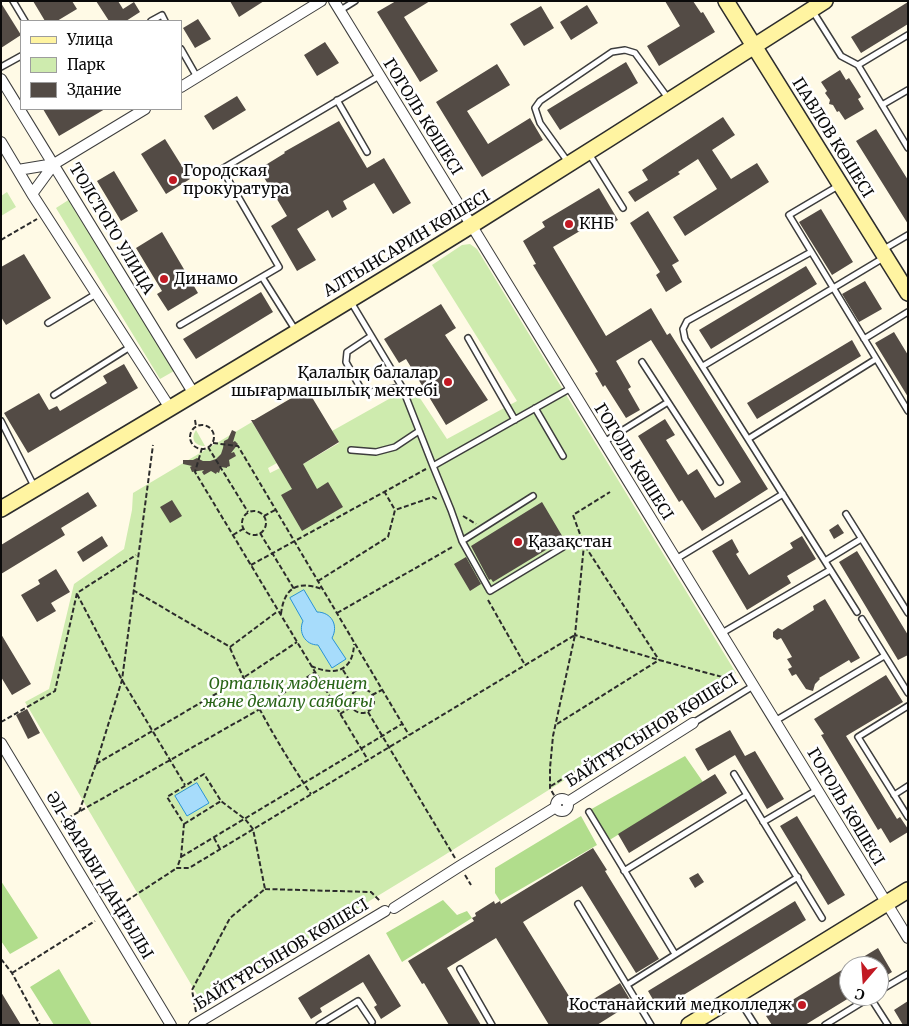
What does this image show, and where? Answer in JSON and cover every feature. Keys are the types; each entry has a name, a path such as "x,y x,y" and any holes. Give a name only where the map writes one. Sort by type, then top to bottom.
{"street":[{"path":"182,86 321,1"},
{"name":"ГОГОЛЬ КӨШЕСІ","path":"334,1 908,938"},
{"name":"ПАВЛОВ КӨШЕСІ","path":"726,1 908,293"},
{"name":"АЛТЫНСАРИН КӨШЕСІ","path":"1,509 471,226 825,1"},
{"name":"ТОЛСТОГО УЛИЦА","path":"1,80 194,394"},
{"path":"18,170 54,164 143,110"},
{"path":"1,142 32,194 170,408"},
{"path":"32,194 54,164"},
{"name":"БАЙТҰРСЫНОВ КӨШЕСІ","path":"196,1023 389,909 693,723"},
{"name":"ӘЛ-ФАРАБИ ДАҢҒЫЛЫ","path":"1,744 170,1025"},
{"path":"689,1025 908,890"}],"lane":[{"path":"13,1 24,20"},
{"path":"340,11 355,1"},
{"path":"811,10 841,56 858,65 908,148"},
{"path":"153,20 162,15 164,20"},
{"path":"858,65 908,35"},
{"path":"569,164 540,123 535,108 540,101 612,52 625,50 635,53 670,101"},
{"path":"182,51 198,77"},
{"path":"1,67 20,57"},
{"path":"180,326 279,267 222,169 379,76"},
{"path":"882,105 908,90"},
{"path":"337,100 367,152"},
{"path":"588,152 623,208"},
{"path":"840,184 789,215 908,411"},
{"path":"702,366 833,288 908,236"},
{"path":"811,252 687,321 683,329 685,339 857,612"},
{"path":"262,277 296,332"},
{"path":"48,323 97,294"},
{"path":"349,300 402,387 462,541 490,591 563,547"},
{"path":"864,339 908,312"},
{"path":"371,336 346,352 346,362 361,389 370,392 402,387"},
{"path":"468,338 515,420"},
{"path":"54,395 130,346"},
{"path":"748,439 876,359"},
{"path":"642,362 720,482"},
{"path":"433,466 571,388"},
{"path":"604,442 668,402"},
{"path":"535,408 563,456"},
{"path":"1,421 36,488"},
{"path":"351,450 376,452 395,447 419,431"},
{"path":"676,560 783,494"},
{"path":"462,541 533,496"},
{"path":"846,514 907,610"},
{"path":"825,561 861,539"},
{"path":"721,634 830,570"},
{"path":"862,619 908,692"},
{"path":"775,721 884,656"},
{"name":"БАЙТҰРСЫНОВ КӨШЕСІ","path":"693,723 753,686"},
{"path":"908,706 858,737 908,817"},
{"path":"734,774 822,918"},
{"path":"894,795 908,786"},
{"path":"763,822 817,790"},
{"path":"624,871 747,795"},
{"path":"589,812 675,954"},
{"path":"627,985 798,877"},
{"path":"578,904 651,1025"},
{"path":"460,969 492,1025"},
{"path":"889,986 908,974"},
{"path":"737,995 755,1025"},
{"path":"319,1025 358,1001 372,1022"},
{"path":"825,1025 856,1006"},
{"path":"876,1006 888,1025"}],"path":[{"path":"1,240 41,217"},
{"path":"195,420 196,426"},
{"path":"202,424 208,426 213,430 213,442 208,447 196,447 190,436 192,430 202,424"},
{"path":"213,442 238,446 409,735"},
{"path":"79,812 122,680 153,445"},
{"path":"208,447 248,512"},
{"path":"202,448 195,472 368,760"},
{"path":"251,565 433,466"},
{"path":"318,581 388,537 395,510 384,491"},
{"path":"610,492 573,516 584,545 658,660"},
{"path":"395,510 433,496 451,510 483,528"},
{"path":"264,516 275,509"},
{"path":"254,510 264,516 266,522 260,533 248,533 243,528 243,516 248,512 254,510"},
{"path":"233,535 243,528"},
{"path":"260,533 294,589"},
{"path":"337,613 462,541"},
{"path":"561,803 550,788 550,768 556,725 575,635 584,545"},
{"path":"1,722 55,691 76,593 136,555"},
{"path":"281,615 282,603 286,594 304,585 322,589"},
{"path":"133,590 230,647 243,678 260,709 311,794"},
{"path":"76,593 122,680 185,785"},
{"path":"486,596 525,665"},
{"path":"230,647 278,611"},
{"path":"12,973 177,868 189,868 575,635 726,678 551,786"},
{"path":"96,764 243,678 297,642"},
{"path":"311,666 333,672 342,670 350,662 354,654 354,643"},
{"path":"556,725 658,660"},
{"path":"342,670 356,691"},
{"path":"52,827 260,709 315,672"},
{"path":"362,689 372,695 374,702 368,712 356,712 351,708 351,695 356,691 362,689"},
{"path":"372,695 382,690"},
{"path":"340,714 351,708"},
{"path":"368,712 460,866"},
{"path":"181,857 403,724"},
{"path":"177,868 181,857 184,824 167,797 204,774 221,801 246,819 252,830 265,889"},
{"path":"184,824 221,801"},
{"path":"214,838 220,849"},
{"path":"196,1023 192,990 230,918 265,889 371,892 389,909"},
{"path":"1,959 12,973 40,1025"}],"green space":[{"path":"7,192 16,207 1,216 1,196"},
{"path":"70,199 174,371 160,379 56,208"},
{"name":"Орталық мәдениет және демалу саябағы","path":"470,244 477,249 736,673 435,861 202,1003 25,702 49,689 74,584 124,549 132,510 133,493 252,422 277,463 268,468 270,473 280,468 284,475 339,443 332,431 412,386 447,439 517,401 432,265 462,245"},
{"path":"196,430 205,446 199,445 194,441 193,436"},
{"path":"685,756 703,782 608,841 588,811"},
{"path":"581,816 597,845 500,901 495,893 495,868"},
{"path":"1,881 38,938 10,954 1,941"},
{"path":"443,900 457,915 467,911 472,918 402,962 386,933"},
{"path":"59,969 92,1025 54,1025 30,987"}],"water":[{"path":"304,590 317,612 326,614 334,624 335,628 332,638 346,659 332,668 318,645 309,643 302,633 303,621 290,598"},
{"path":"197,783 209,803 187,816 175,796"}],"building":[{"path":"33,1 72,1 77,9 59,20 44,20"},
{"path":"96,1 118,1 123,9 134,2 140,12 128,20 108,20"},
{"path":"230,1 264,1 239,17"},
{"path":"396,1 430,1 404,17 438,71 420,82 377,12"},
{"path":"665,1 693,1 701,13 703,12 715,32 659,66 647,46 680,26"},
{"path":"908,2 908,24 861,53 851,37"},
{"path":"1,3 20,36 1,48"},
{"path":"587,5 598,23 571,40 560,22"},
{"path":"541,6 554,28 524,46 510,24"},
{"path":"198,19 211,39 195,48 183,28"},
{"path":"325,42 339,63 317,76 304,55"},
{"path":"626,62 638,83 560,130 547,110"},
{"path":"497,64 510,85 467,111 488,144 530,118 543,140 482,177 436,102"},
{"path":"840,70 846,80 849,78 861,97 858,99 864,109 845,120 833,105 829,104 830,100 825,93 827,91 821,82"},
{"path":"237,96 246,110 213,130 204,116"},
{"path":"44,110 103,110 59,136"},
{"path":"723,117 735,135 712,150 731,179 757,163 769,182 685,236 673,217 717,189 698,159 678,172 680,174 635,202 628,192 648,180 642,170"},
{"path":"339,121 367,168 384,158 411,203 393,214 374,183 343,201 347,209 332,218 328,210 297,229 316,260 297,271 271,226 287,216 259,169 284,152"},
{"path":"876,129 908,180 908,224 856,141"},
{"path":"165,139 190,179 166,194 141,154"},
{"path":"114,171 138,211 121,221 97,181"},
{"path":"599,188 618,220 600,230 596,224 591,227 590,225 553,247 606,336 651,308 667,335 670,333 768,489 702,531 682,500 679,502 638,436 665,419 675,435 666,440 688,475 697,469 715,498 741,482 651,340 616,361 631,387 628,389 640,410 626,418 605,385 603,387 595,373 598,372 533,265 536,264 523,241 545,227 542,222"},
{"path":"821,209 853,262 832,275 799,222"},
{"path":"648,211 679,261 672,265 682,282 666,292 656,275 660,272 630,223"},
{"path":"162,232 198,293 168,311 157,294 162,291 136,248"},
{"path":"24,254 51,298 6,325 1,317 1,267"},
{"path":"806,266 817,284 711,349 699,330"},
{"path":"865,281 882,309 859,322 842,294"},
{"path":"261,292 273,312 196,359 183,339"},
{"name":"Қалалық балалар шығармашылық мектебі","path":"441,304 456,328 445,335 488,400 446,425 406,359 399,363 384,339"},
{"path":"894,332 908,355 908,397 875,343"},
{"path":"852,340 861,356 757,419 747,403"},
{"path":"124,364 138,388 28,453 4,413 39,393 49,410 57,406 60,411 107,383 103,376"},
{"path":"307,389 339,442 303,464 317,489 328,482 343,507 302,531 281,495 292,489 251,420"},
{"path":"232,430 236,432 233,442 235,441 238,444 231,453 234,452 236,456 229,460 230,466 227,468 221,467 219,473 217,472 216,474 211,471 204,475 202,472 204,470 192,472 190,467 192,466 183,464 183,460 197,458 203,461 210,461 216,459 221,454 224,441 228,439"},
{"path":"88,492 97,506 61,528 65,535 1,574 1,545"},
{"path":"172,500 182,516 170,523 160,507"},
{"name":"Қазақстан","path":"542,502 564,539 493,582 491,579 489,580 471,546"},
{"path":"838,524 844,533 834,539 829,530"},
{"path":"102,536 108,546 83,562 77,552"},
{"path":"802,536 816,559 787,576 791,583 747,610 712,551 732,539 739,552 736,554 749,575 793,548 790,543"},
{"path":"857,551 908,635 908,655 898,660 839,562"},
{"path":"466,557 481,584 470,591 454,564"},
{"path":"56,569 70,592 51,603 56,611 37,622 21,595 40,584 38,580"},
{"path":"825,599 860,658 851,663 849,660 819,678 813,691 806,689 796,674 792,676 788,669 792,667 787,659 792,657 781,638 777,640 773,637 773,632 778,628 782,630 814,610 813,606"},
{"path":"1,634 31,684 12,695 1,677"},
{"path":"886,675 903,702 846,736 897,819 900,817 908,829 908,832 890,843 881,828 878,830 821,735 824,734 814,719"},
{"path":"27,709 40,733 28,739 16,715"},
{"path":"730,730 745,756 755,751 784,799 767,809 735,755 708,771 695,749"},
{"path":"715,774 727,793 629,853 618,834"},
{"path":"797,816 845,895 828,905 780,826"},
{"path":"593,848 659,959 636,973 582,886 523,922 577,1009 620,983 632,1003 597,1025 549,1025 496,938 447,968 481,1025 449,1025 424,983 422,984 408,961 474,921 472,918 476,916 475,913 494,901 495,904 500,901 501,904"},
{"path":"698,873 704,882 695,888 689,878"},
{"path":"795,901 806,920 659,1010 648,991"},
{"path":"878,948 883,956 865,956"},
{"path":"369,954 401,1006 381,1019 374,1007 377,1005 363,982 320,1008 322,1012 311,1019 298,998"},
{"path":"839,972 839,1004 805,1025 772,1025 766,1016"},
{"path":"1,992 21,1025 1,1025"},
{"path":"908,1001 908,1025 903,1025 894,1010"}],"place":[{"name":"Городская прокуратура","path":"173,180"},
{"name":"КНБ","path":"569,224"},
{"name":"Динамо","path":"164,279"},
{"name":"Қалалық балалар шығармашылық мектебі","path":"448,382"},
{"name":"Қазақстан","path":"518,542"},
{"name":"Костанайский медколледж","path":"802,1005"}]}
